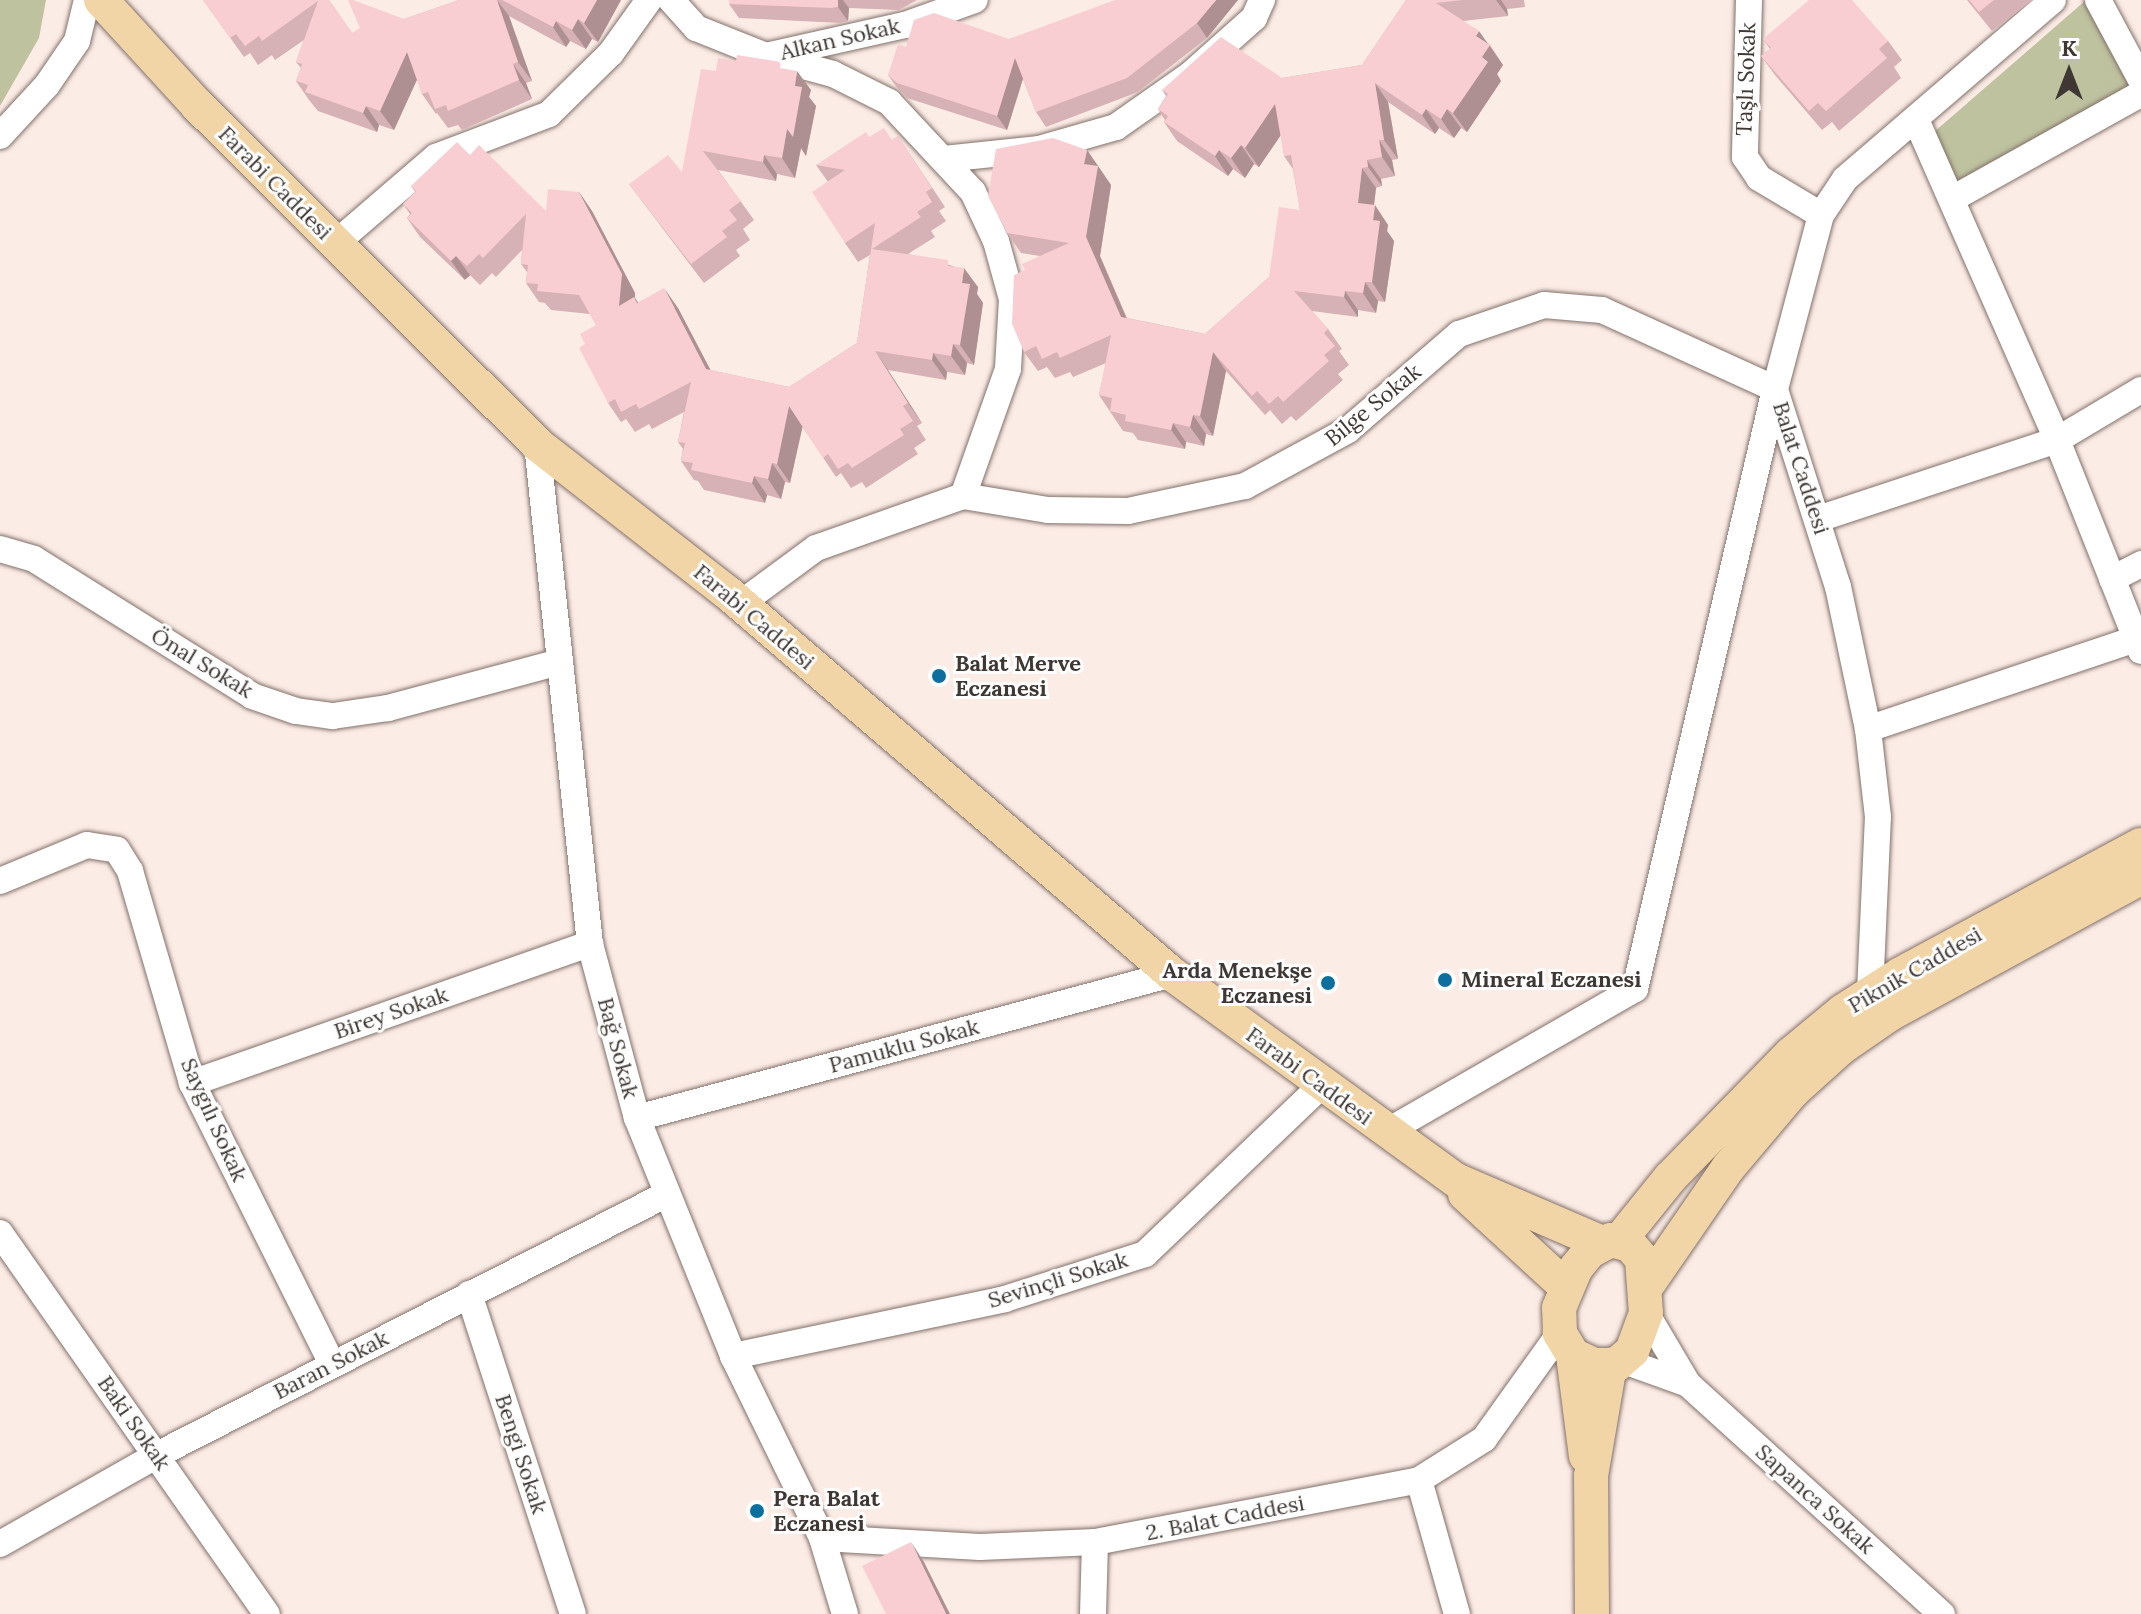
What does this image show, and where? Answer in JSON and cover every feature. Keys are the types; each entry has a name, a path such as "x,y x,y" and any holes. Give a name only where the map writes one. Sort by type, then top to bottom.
{"main road":[{"name":"Farabi Caddesi","path":"101,0 336,243 537,444 740,604 1172,974 1456,1180"},
{"name":"Piknik Caddesi","path":"1611,1242 1770,1075 1870,992 2141,845"},
{"name":"Piknik Caddesi","path":"1647,1299 1728,1168 1793,1091 1842,1047 1890,1014 2141,878"},
{"path":"1456,1180 1611,1242 1642,1259 1647,1299 1640,1338 1616,1362 1591,1476 1592,1614"},
{"path":"1456,1180 1474,1206 1565,1286"},
{"path":"1591,1476 1579,1426 1567,1344 1565,1286 1589,1252 1611,1242"},
{"path":"1567,1344 1594,1365 1616,1362"}],"street":[{"path":"0,136 47,85 77,41 87,0"},
{"path":"336,243 436,157 549,114 611,53 649,0"},
{"name":"Alkan Sokak","path":"671,0 696,28 766,56 905,25 975,0"},
{"path":"944,159 1039,149 1116,127 1190,75 1254,18 1262,0"},
{"name":"Taşlı Sokak","path":"1749,0 1745,157 1759,178 1821,215"},
{"name":"Balat Caddesi","path":"1870,992 1878,817 1868,729 1818,519 1775,389 1821,215 1845,179 1917,122 2053,0"},
{"path":"2098,0 2141,80"},
{"path":"766,56 833,74 889,102 973,192 996,241 1012,299 1008,369 963,496"},
{"path":"1952,199 2141,94"},
{"path":"1868,729 2139,645 2057,440 1917,122"},
{"name":"Bilge Sokak","path":"740,604 816,548 963,496 1083,512 1128,511 1209,497 1279,471 1326,445 1459,334 1544,305 1602,310 1775,389"},
{"path":"1386,1132 1635,989 1775,389"},
{"path":"1818,519 2057,440 2141,390"},
{"name":"Bağ Sokak","path":"537,444 590,944 637,1118 733,1356 822,1538 845,1614"},
{"name":"Önal Sokak","path":"0,549 34,559 252,696 296,711 333,716 388,708 560,662"},
{"path":"2112,579 2141,564"},
{"name":"Saygılı Sokak","path":"0,881 87,845 117,850 130,871 192,1083 332,1364"},
{"name":"Birey Sokak","path":"192,1083 590,944"},
{"name":"Pamuklu Sokak","path":"637,1118 1172,974"},
{"name":"Sevinçli Sokak","path":"733,1356 1005,1299 1145,1254 1322,1085"},
{"name":"Baran Sokak","path":"0,1544 157,1455 667,1194"},
{"name":"Baki Sokak","path":"0,1233 267,1614"},
{"name":"Bengi Sokak","path":"469,1294 573,1614"},
{"name":"Sapanca Sokak","path":"1647,1299 1688,1384 1942,1614"},
{"name":"2. Balat Caddesi","path":"822,1538 980,1547 1095,1542 1419,1480 1484,1439 1567,1344"},
{"name":"Sapanca Sokak","path":"1616,1362 1688,1384"},
{"path":"1419,1480 1457,1614"},
{"path":"1093,1614 1095,1542"}],"green space":[{"path":"0,0 46,0 39,38 0,106"},
{"path":"2086,0 2138,87 1958,189 1934,132"}],"building":[{"path":"203,0 329,0 352,33 360,28 348,0 404,19 459,0 497,0 518,62 513,64 519,80 448,111 446,105 435,109 428,92 422,94 407,52 380,111 366,106 363,113 305,92 308,85 296,81 302,64 296,62 318,1 262,41 259,36 245,46 236,34 230,38"},
{"path":"502,0 597,0 584,23 578,19 572,30 556,21 553,27"},
{"path":"729,0 838,0 838,7 729,4"},
{"path":"1115,0 1216,0 1197,23 1127,78 1036,112 1015,58 997,116 897,83 888,75 898,44 906,47 914,20 934,13 1009,39"},
{"path":"1406,0 1463,0 1436,3 1479,31 1476,36 1490,45 1482,57 1488,62 1453,113 1447,109 1441,119 1426,109 1422,115 1375,83 1384,140 1379,140 1382,157 1367,160 1368,167 1362,168 1358,203 1375,205 1373,220 1380,221 1372,282 1365,282 1363,293 1345,291 1344,297 1294,291 1328,329 1324,333 1335,346 1324,355 1329,361 1283,402 1278,396 1269,404 1257,391 1252,396 1213,352 1200,416 1193,415 1190,427 1173,423 1171,430 1125,421 1126,415 1110,411 1112,398 1099,395 1111,335 1060,358 1057,352 1042,359 1036,346 1024,352 1012,324 1014,275 1025,270 1022,264 1069,243 1007,233 988,196 996,149 1053,138 1087,150 1084,164 1098,166 1086,237 1121,317 1205,334 1269,277 1279,207 1300,210 1291,155 1284,156 1275,104 1245,148 1241,145 1231,158 1219,150 1215,156 1164,122 1168,116 1158,109 1168,94 1162,90 1221,37 1282,78 1362,65"},
{"path":"1809,0 1852,0 1888,41 1879,49 1887,58 1826,111 1818,103 1809,111 1761,56 1771,48 1763,39"},
{"path":"1969,0 1994,0 1979,12"},
{"path":"737,55 781,62 780,68 797,71 795,86 802,87 793,137 787,129 782,158 764,155 763,162 703,151 741,201 729,210 737,220 722,231 727,237 691,264 629,184 668,155 682,172 701,69 716,71 718,58 736,61"},
{"path":"884,128 892,140 898,136 932,188 926,192 932,202 917,212 921,217 872,249 948,260 948,266 964,268 962,283 970,284 960,345 953,344 951,356 933,353 932,360 875,351 908,403 903,406 913,421 900,429 904,435 852,468 848,463 838,469 828,454 823,458 789,406 777,464 772,463 768,479 754,476 752,483 691,470 693,463 681,461 685,443 678,442 691,382 639,409 636,404 621,412 615,399 608,403 579,348 585,344 580,334 596,325 579,295 537,291 538,284 526,283 528,265 521,264 526,214 483,258 479,254 467,266 456,256 451,261 407,218 412,213 403,204 416,191 411,186 457,142 470,155 479,145 546,211 548,189 579,192 622,274 619,306 634,297 637,303 664,288 706,369 789,387 857,343 875,223 845,243 812,192 845,170 816,165 866,132 869,137"},
{"path":"911,1542 946,1614 886,1614 862,1566"}],"place":[{"name":"Balat Merve Eczanesi","path":"939,676"},
{"name":"Mineral Eczanesi","path":"1445,980"},
{"name":"Arda Menekşe Eczanesi","path":"1328,983"},
{"name":"Pera Balat Eczanesi","path":"757,1511"}]}
